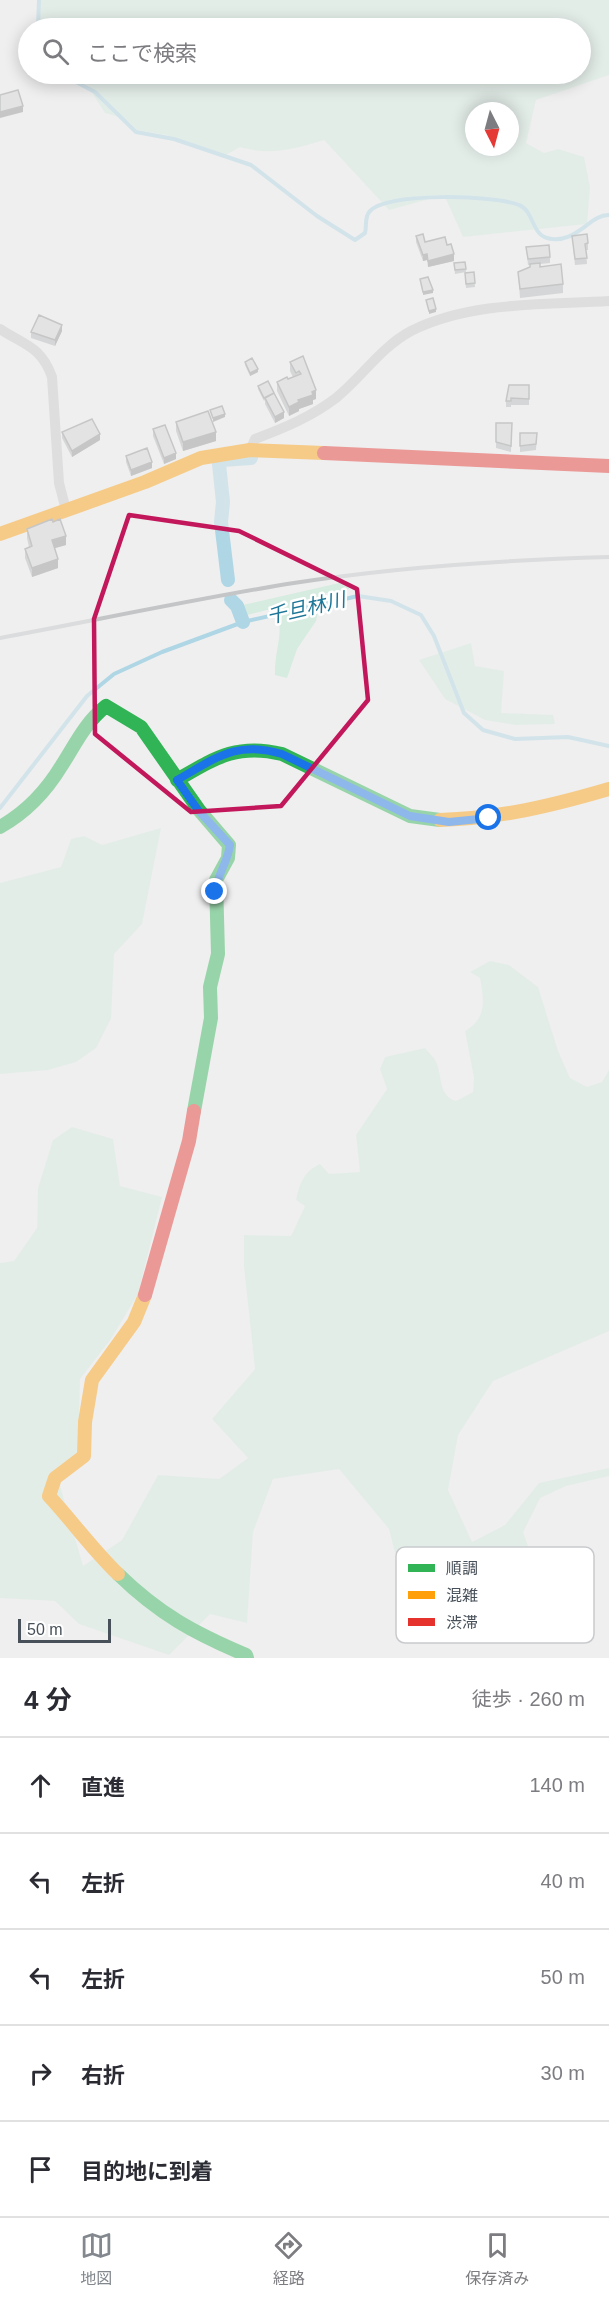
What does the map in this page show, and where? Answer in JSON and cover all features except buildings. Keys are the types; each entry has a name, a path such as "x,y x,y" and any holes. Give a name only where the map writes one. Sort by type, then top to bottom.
{"street":[{"path":"250,450 255,439 305,418 337,397 381,353 410,332 474,311 609,301"},
{"path":"0,329 28,343 46,362 52,377 59,483 66,510"},
{"path":"0,534 145,482 201,458 250,450 609,466"},
{"path":"0,827 18,816 61,766 84,726 106,706 141,727 198,810 230,845 228,858 216,880 219,954 210,987 211,1017 189,1141 145,1297 134,1322 92,1380 85,1422 84,1456 55,1478 49,1496 78,1527 92,1549 127,1583 195,1634 246,1655 247,1658"},
{"path":"177,780 225,753 243,748 261,747 282,754 410,816 449,822 489,818 549,807 609,789"}],"highlighted area":[{"path":"129,515 239,531 357,589 368,700 281,806 191,812 95,734 94,619"}],"green space":[{"path":"37,0 609,0 609,75 591,81 591,18 38,18"},
{"path":"84,84 583,84 536,100 526,143 544,153 558,149 584,157 590,187 587,224 463,237 444,195 389,210 324,140 293,149 272,151 240,147 226,155 166,135 137,130 126,119 105,113"},
{"path":"348,581 349,589 322,594 316,621 297,649 287,678 275,675 280,625 275,608 247,615 243,605"},
{"path":"471,643 475,666 504,671 501,713 553,715 555,724 516,725 485,720 445,699 419,660"},
{"path":"161,828 142,924 114,954 111,1018 96,1048 76,1062 48,1070 0,1074 0,883 61,867 71,839 84,836 102,845"},
{"path":"490,961 509,965 538,987 558,1051 570,1078 587,1087 602,1082 609,1070 609,1331 493,1381 458,1435 448,1490 472,1542 505,1525 539,1483 609,1468 609,1476 566,1486 540,1498 523,1532 528,1547 396,1547 396,1556 389,1529 339,1469 273,1479 253,1532 247,1623 210,1614 169,1655 79,1624 55,1601 0,1598 0,1263 14,1261 37,1228 38,1188 53,1140 72,1127 113,1139 120,1186 162,1197 138,1294 111,1339 80,1379 78,1453 57,1475 83,1566 122,1540 158,1475 219,1479 248,1458 212,1419 255,1369 244,1267 244,1235 291,1236 305,1206 296,1200 301,1183 306,1174 320,1164 329,1174 360,1172 356,1135 387,1089 380,1069 385,1057 425,1048 436,1062 444,1091 451,1099 456,1101 473,1092 474,1078 465,1031 480,1015 483,1001 480,978 470,972"}],"waterway":[{"path":"38,18 39,0"},
{"path":"80,84 95,92 136,132 174,139 251,165 317,216 355,240 365,233 366,219 370,211 381,205 418,198 466,197 519,205 527,212 542,236 557,239 566,238 595,219 609,215"},
{"path":"228,580 221,522 223,502 219,464 222,460 251,458"},
{"name":"千旦林川","path":"0,808 87,696 114,674 162,652 243,622 358,596 391,601 421,615 434,636 464,713 483,730 515,739 568,737 609,746"},
{"path":"231,600 237,606 243,622"}],"railway":[{"path":"0,638 327,578 448,565 609,557"}],"traffic: fast":[{"path":"0,827 27,808 42,792 87,726 106,706 141,727 199,810 229,845 228,858 216,880 218,954 210,987 211,1018 194,1111"},
{"path":"177,780 227,755 252,750 266,751 282,754 410,816 440,820"},
{"path":"118,1574 148,1600 178,1621 246,1655 247,1658"}],"traffic: slow":[{"path":"0,534 145,482 201,458 250,450 324,453"},
{"path":"440,820 484,817 526,810 609,789"},
{"path":"118,1574 49,1496 55,1478 84,1456 85,1422 92,1380 134,1322 145,1295"}],"traffic: jam":[{"path":"324,453 609,466"},
{"path":"145,1295 189,1141 194,1111"}],"route":[{"path":"215,892 216,880 228,858 230,845 198,810 177,780 225,753 243,748 261,747 282,754 410,816 449,822 489,818"}]}
